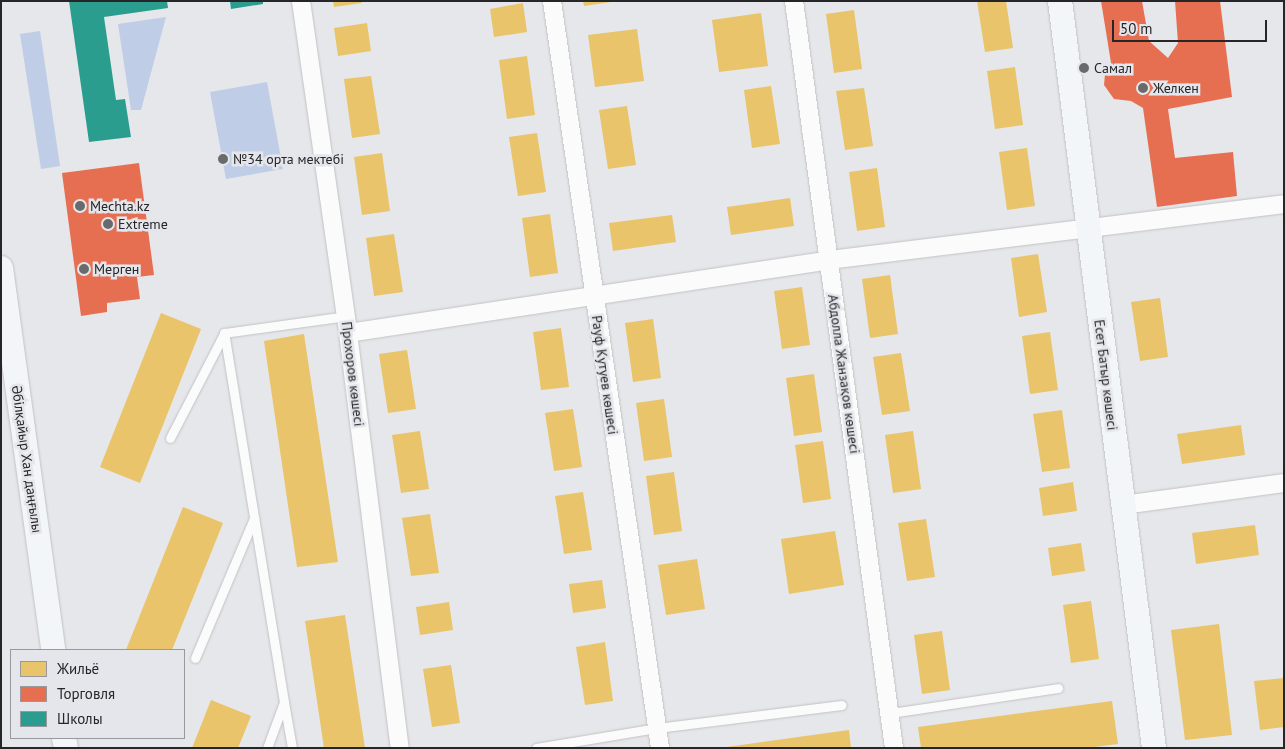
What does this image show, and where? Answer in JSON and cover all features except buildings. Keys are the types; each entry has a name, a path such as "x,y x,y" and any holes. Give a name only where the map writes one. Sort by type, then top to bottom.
{"street":[{"name":"Прохоров көшесі","path":"301,1 346,316 400,748"},
{"name":"Рауф Кутуев көшесі","path":"552,1 660,748"},
{"name":"Абдолла Жанзақов көшесі","path":"794,1 891,713 894,748"},
{"name":"Есет Батыр көшесі","path":"1060,1 1154,748"},
{"path":"348,333 593,294 829,260 1284,204"},
{"name":"Әбілқайыр Хан даңғылы","path":"1,268 6,344 53,649"},
{"path":"1123,504 1284,483"}],"lane":[{"path":"224,334 346,316"},
{"path":"170,438 224,334"},
{"path":"224,334 292,748"},
{"path":"195,658 254,518"},
{"path":"891,713 1058,688"},
{"path":"267,748 284,702"},
{"path":"536,748 657,728 842,705"}],"shaded area":[{"path":"166,17 141,110 131,110 118,24"},
{"path":"40,31 60,166 41,169 20,34"},
{"path":"267,82 283,169 226,179 210,92"}],"place":[{"name":"Самал","path":"1084,68"},
{"name":"Желкен","path":"1143,88"},
{"name":"№34 орта мектебі","path":"223,159"},
{"name":"Mechta.kz","path":"80,206"},
{"name":"Extreme","path":"108,224"},
{"name":"Мерген","path":"84,269"}]}
